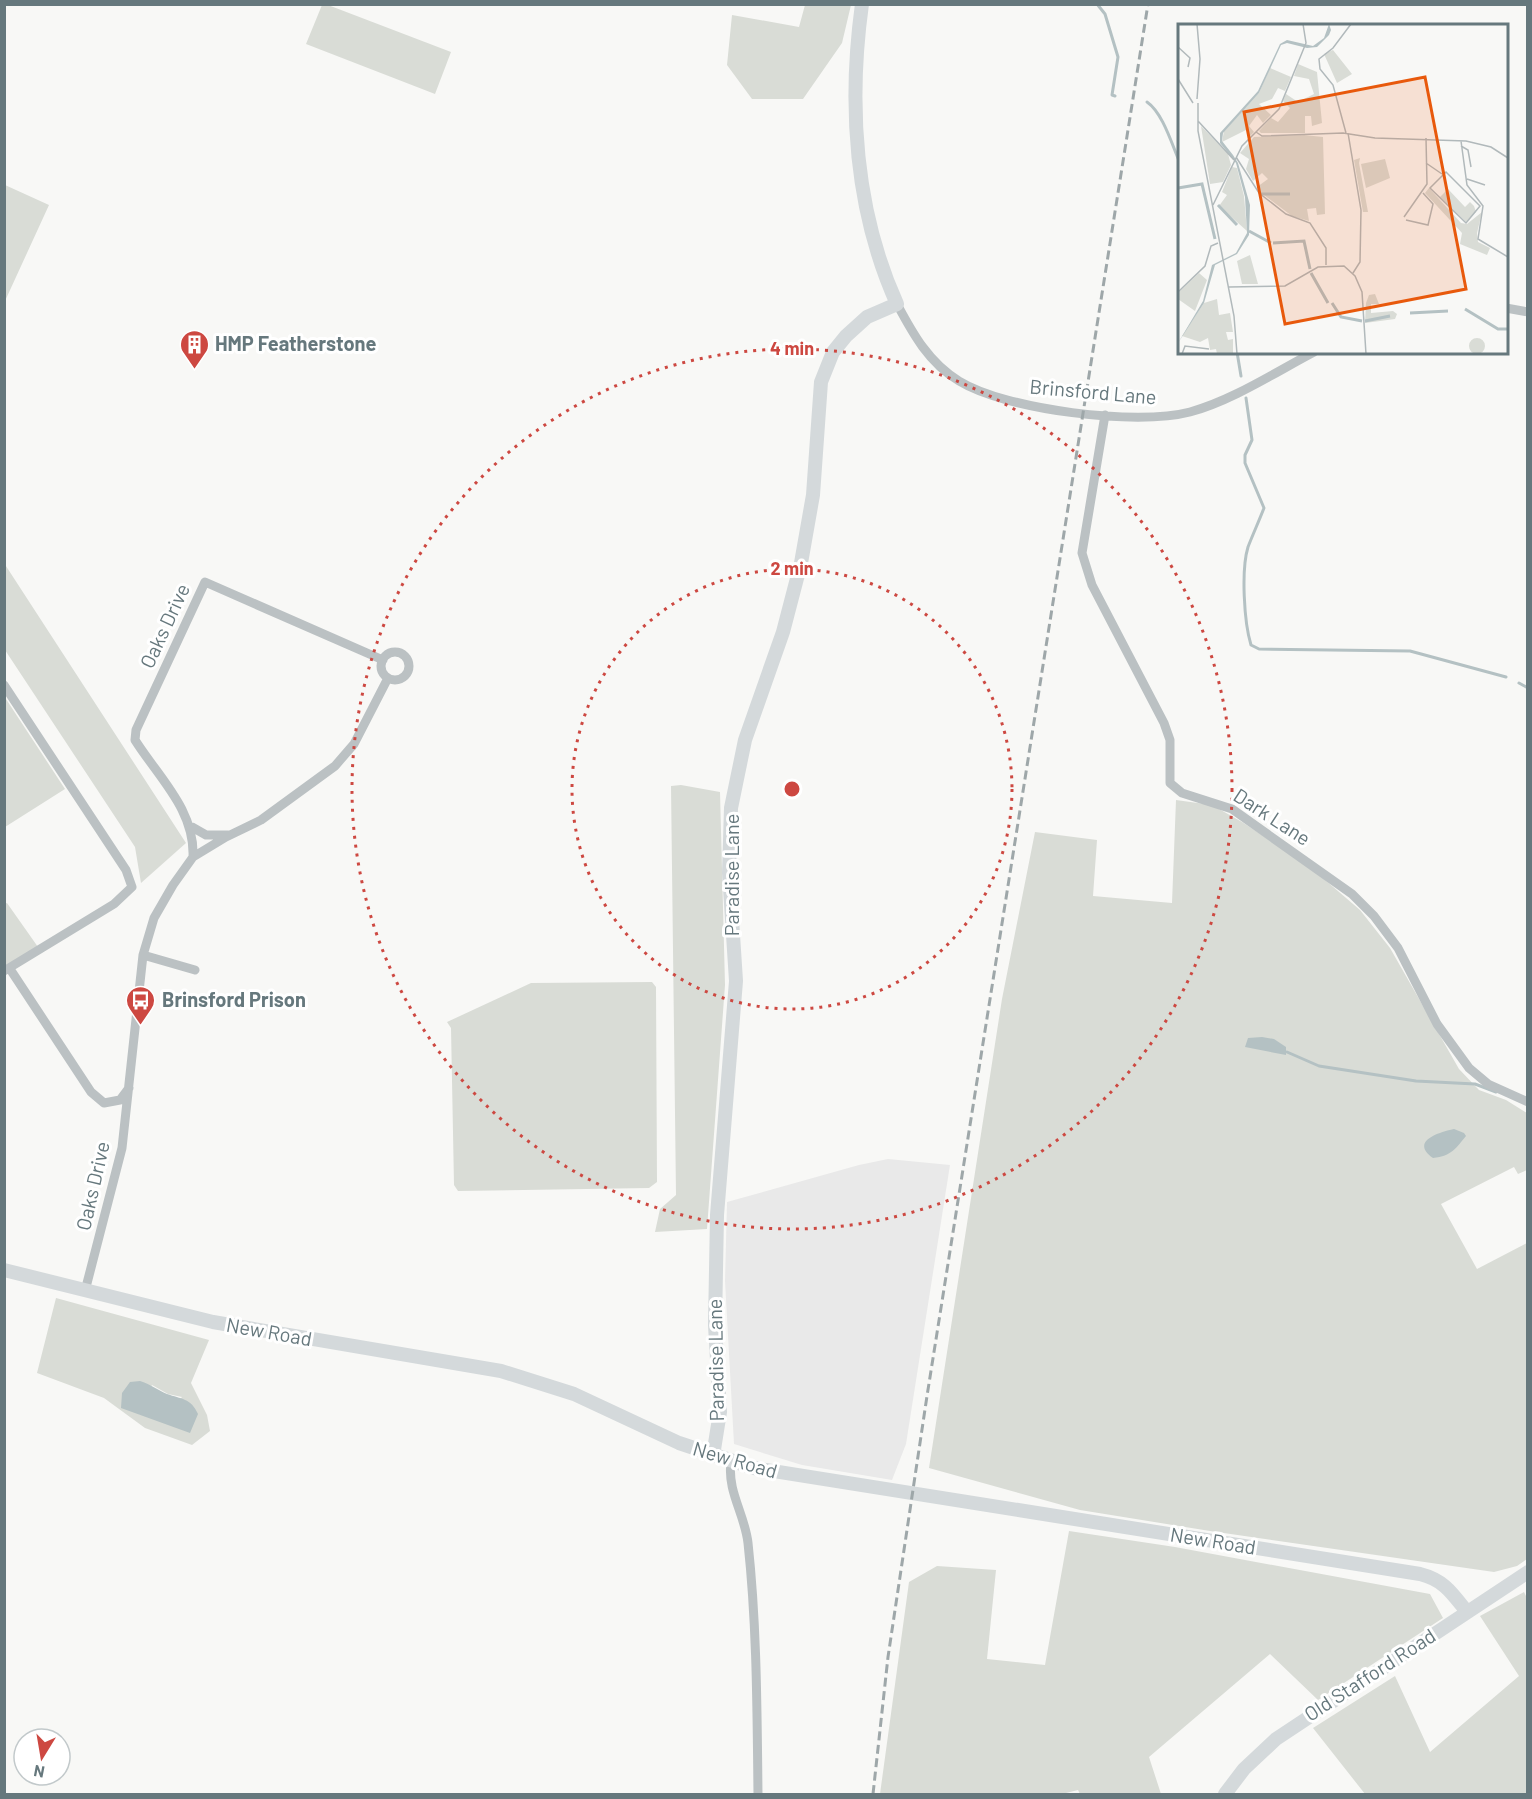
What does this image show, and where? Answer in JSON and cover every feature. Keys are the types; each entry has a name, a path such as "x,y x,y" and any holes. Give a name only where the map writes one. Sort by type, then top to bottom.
{"street":[{"path":"862,4 855,65 860,171 881,268 897,304"},
{"name":"Brinsford Lane","path":"897,304 919,345 938,365 958,381 993,397 1018,404 1105,415 1150,418 1193,411 1233,394 1310,354"},
{"name":"Paradise Lane","path":"713,1456 720,1412 715,1325 716,1237 735,981 729,873 731,808 745,740 783,632 801,563 813,495 821,382 833,352 846,336 867,317 897,304"},
{"path":"1508,308 1527,312"},
{"name":"Dark Lane","path":"1105,415 1082,553 1092,585 1164,723 1170,740 1170,783 1182,793 1232,809 1352,894 1374,916 1398,948 1437,1024 1469,1068 1488,1084 1527,1102"},
{"name":"Oaks Drive","path":"194,856 192,827 172,792 135,740 136,730 205,582 383,660"},
{"path":"396,652 404,655 409,663 405,677 396,680 388,678 382,672 383,660 388,654 396,652"},
{"name":"Oaks Drive","path":"85,1291 122,1148 143,955 154,918 194,856 230,834 261,820 335,766 354,744 388,678"},
{"path":"4,685 126,870 132,887 114,904 7,970 91,1092 104,1104 120,1100 129,1088"},
{"path":"192,827 206,835 230,834"},
{"path":"143,955 195,970"},
{"name":"New Road","path":"4,1270 213,1322 501,1371 574,1394 678,1443 731,1463 779,1473 1420,1574 1437,1578 1448,1586 1467,1612"},
{"path":"731,1463 729,1476 747,1539 755,1617 758,1794"},
{"name":"Old Stafford Road","path":"1226,1794 1244,1769 1276,1739 1527,1572"}],"shaded area":[{"path":"322,5 328,5 451,52 435,94 306,44"},
{"path":"805,5 851,5 842,43 803,99 752,99 727,65 732,15 799,27"},
{"path":"5,185 49,205 5,301"},
{"path":"4,563 186,843 141,883 135,847 5,650"},
{"path":"4,696 65,789 5,827 4,827"},
{"path":"681,785 720,792 725,985 707,1229 655,1232 660,1209 676,1195 671,786"},
{"path":"1176,800 1212,805 1242,822 1310,867 1360,910 1390,948 1459,1069 1479,1090 1506,1100 1527,1113 1527,1170 1518,1174 1514,1167 1441,1204 1477,1269 1527,1243 1527,1559 1517,1566 1494,1572 1080,1510 929,1468 1002,999 1035,832 1097,840 1093,896 1172,903"},
{"path":"7,903 38,947 4,971 4,904"},
{"path":"652,982 656,987 657,1182 649,1188 458,1191 454,1185 451,1028 447,1022 531,983"},
{"path":"1248,1038 1274,1039 1286,1047 1286,1055 1245,1047"},
{"path":"1454,1129 1466,1136 1453,1151 1433,1158 1426,1152 1425,1142 1429,1138"},
{"path":"888,1159 950,1165 906,1444 892,1480 802,1465 734,1444 725,1281 727,1202"},
{"path":"56,1298 209,1340 191,1383 207,1415 210,1431 192,1445 145,1428 104,1398 37,1373","holes":["152,1385 168,1394 182,1397 162,1421 139,1414"]},
{"path":"140,1381 192,1405 198,1414 190,1433 121,1408 122,1393 130,1382"},
{"path":"1069,1531 1175,1547 1430,1594 1443,1618 1318,1700 1270,1654 1149,1757 1161,1794 1080,1794 1078,1790 1062,1794 880,1794 909,1582 937,1566 996,1570 987,1659 1045,1665"},
{"path":"1524,1592 1528,1600 1527,1794 1365,1794 1313,1728 1395,1676 1430,1752 1519,1676 1480,1616"}],"waterway":[{"path":"1097,4 1105,14 1118,57 1112,95 1115,96"},
{"path":"1147,102 1162,121 1178,158"},
{"path":"1237,354 1241,376"},
{"path":"1246,398 1252,440 1245,455 1245,463 1264,508 1246,557 1245,610 1251,645 1259,649 1410,651 1506,677"},
{"path":"1519,683 1528,688"},
{"path":"1287,1052 1319,1066 1416,1081 1475,1084 1496,1092"}],"railway":[{"path":"873,1794 888,1657 927,1396 1148,4"}],"place":[{"name":"HMP Featherstone","path":"194,370"},
{"name":"Brinsford Prison","path":"141,1026"}]}
